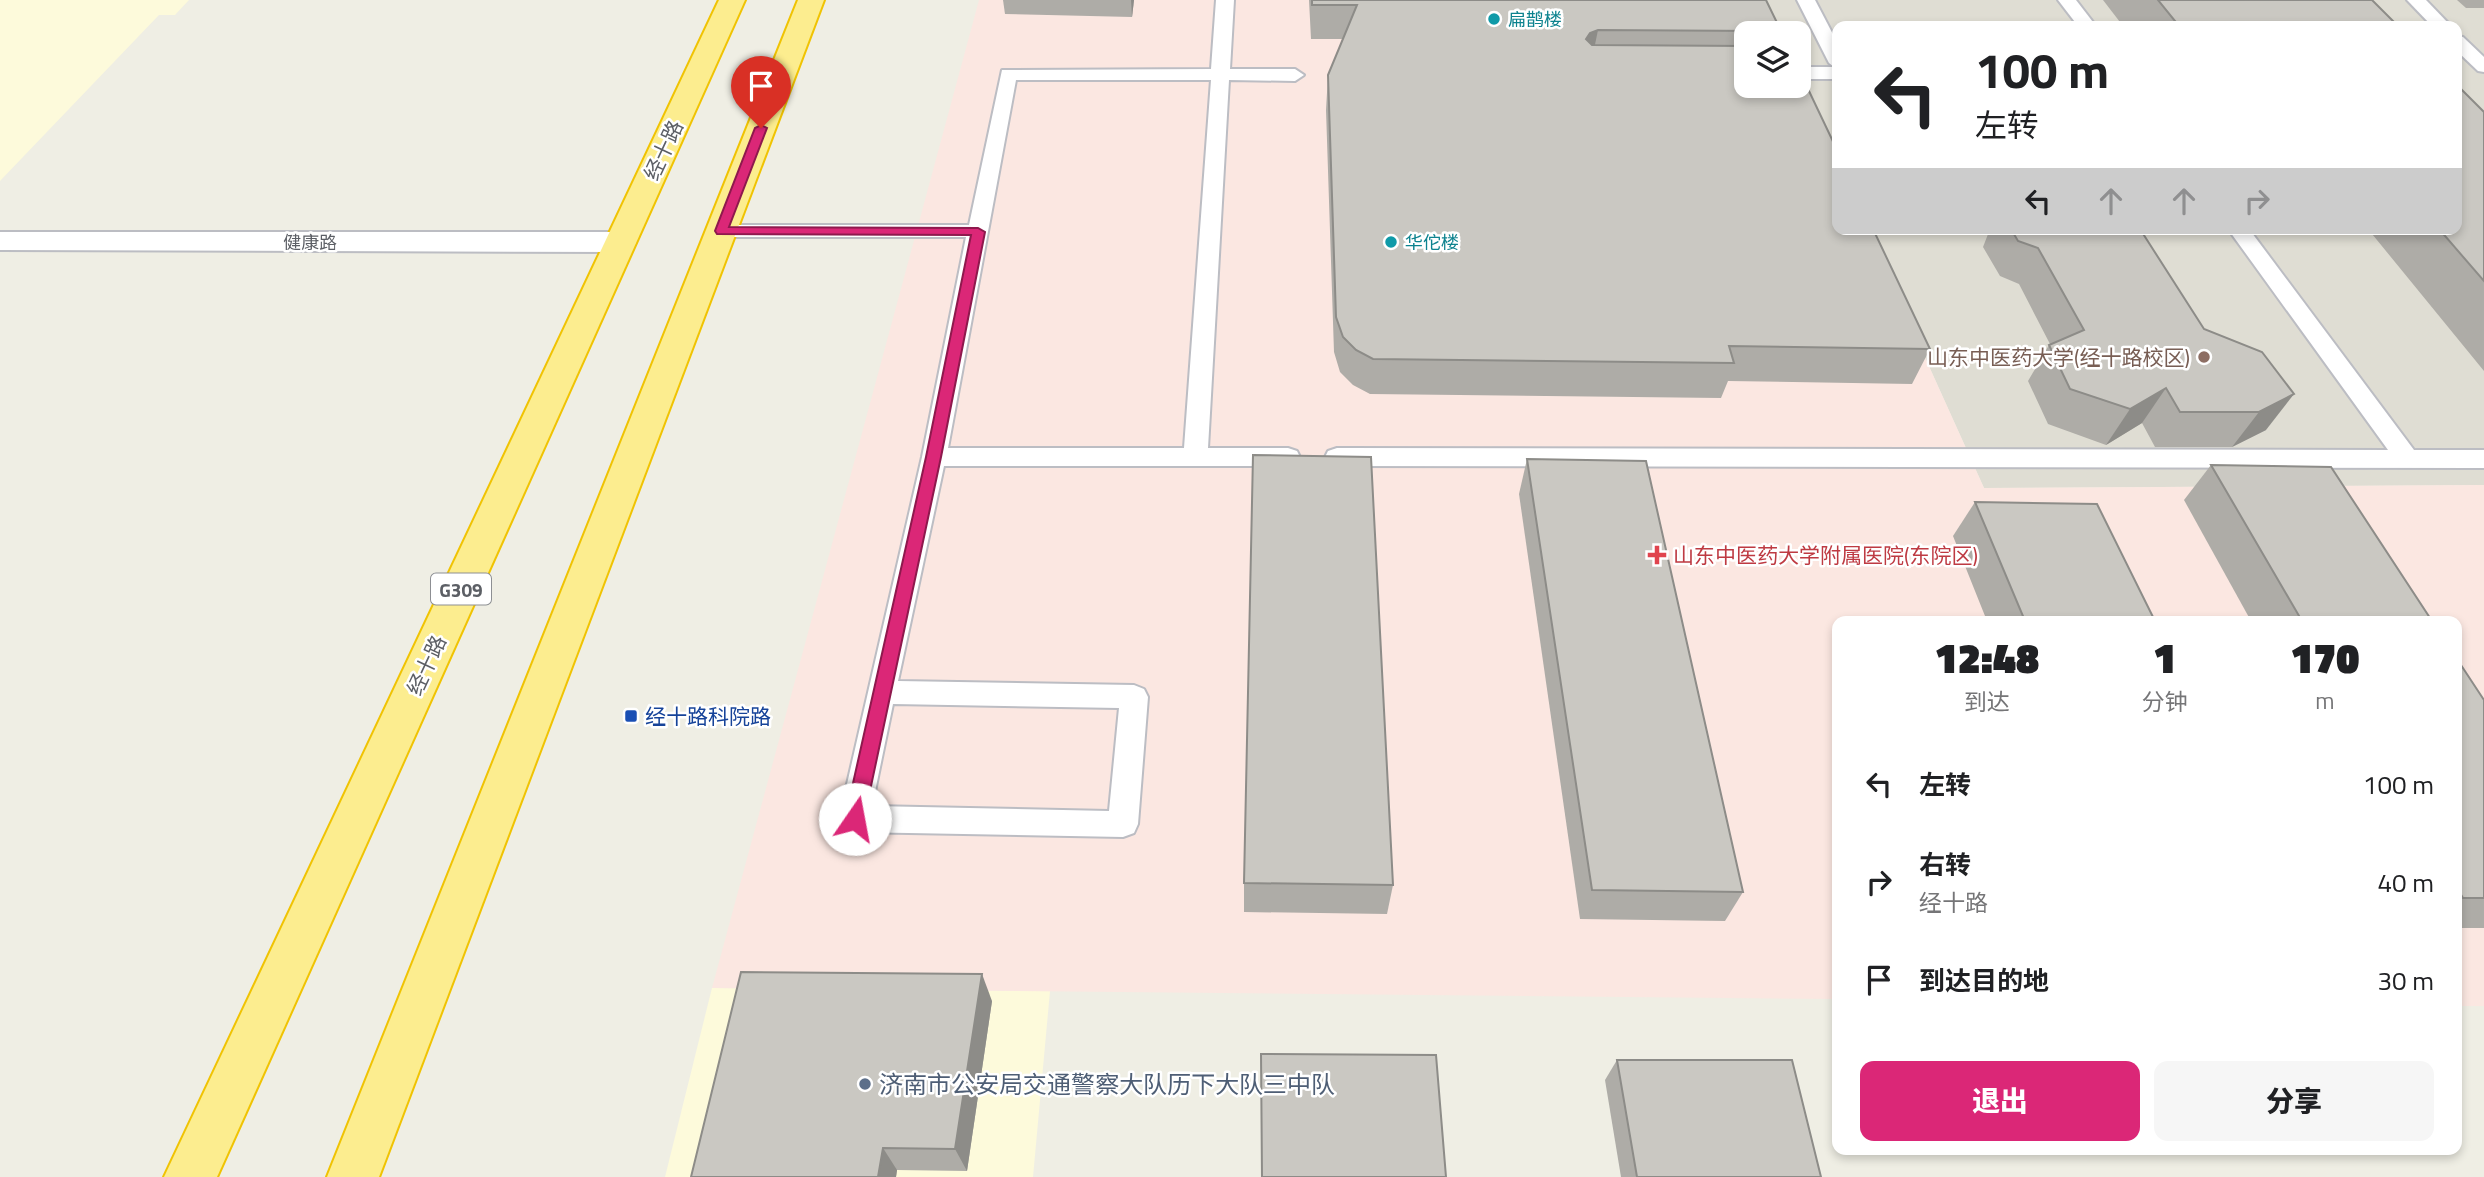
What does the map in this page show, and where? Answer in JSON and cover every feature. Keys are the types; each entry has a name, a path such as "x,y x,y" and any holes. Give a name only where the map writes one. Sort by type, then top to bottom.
{"highway":[{"name":"经十路","path":"190,1177 732,0"},
{"path":"353,1177 811,0"}],"street":[{"name":"健康路","path":"0,241 621,242"}],"lane":[{"path":"1195,457 1225,0"},
{"path":"1806,0 1832,51"},
{"path":"2067,0 2083,21"},
{"path":"2416,0 2437,21"},
{"path":"2462,46 2484,67"},
{"path":"1811,73 1832,73"},
{"path":"883,692 1134,697 1124,824 855,819 934,457 1009,74 1295,75"},
{"path":"721,231 978,232"},
{"path":"2242,235 2407,459"},
{"path":"934,457 2484,459"}],"shaded area":[{"path":"0,0 189,0 175,15 159,15 0,181"},
{"name":"山东中医药大学附属医院(东院区)","path":"979,0 1763,0 1773,21 1734,21 1734,98 1802,98 1832,207 1832,235 1870,235 1984,488 2484,485 2484,1006 2462,1006 2462,616 1832,616 1832,999 712,988"},
{"name":"山东中医药大学(经十路校区)","path":"1763,0 2484,0 2484,485 1984,488 1870,235 2462,235 2462,21 1832,21 1832,154 1807,98 1811,98 1811,21 1773,21"},
{"name":"济南市公安局交通警察大队历下大队三中队","path":"712,988 1050,991 1033,1177 665,1177"}],"building":[{"path":"1312,0 1766,0 1776,21 1734,21 1734,31 1598,30 1590,33 1586,39 1592,45 1734,46 1734,98 1811,98 1811,95 1832,139 1832,235 1876,235 1930,349 1729,346 1734,363 1373,359 1356,350 1343,337 1336,317 1328,75 1357,5 1312,5"},
{"path":"2158,0 2372,0 2393,21 2175,21"},
{"path":"2462,90 2484,112 2484,281 2444,235 2462,235"},
{"path":"2014,235 2144,235 2204,329 2262,352 2294,394 2259,412 2180,412 2166,388 2130,409 2070,389 2049,345 2084,330 2038,248 2018,241"},
{"path":"1253,455 1371,457 1393,885 1244,883"},
{"path":"1527,459 1646,461 1743,892 1592,890"},
{"path":"2211,465 2331,467 2429,616 2299,616"},
{"path":"1975,502 2097,504 2153,616 2023,616"},
{"path":"2462,667 2484,700 2484,898 2463,898"},
{"name":"济南市公安局交通警察大队历下大队三中队","path":"741,972 982,974 955,1149 883,1148 878,1177 691,1177"},
{"path":"1261,1054 1436,1055 1446,1177 1262,1177"},
{"path":"1617,1060 1792,1060 1821,1177 1637,1177"}],"place":[{"name":"扁鹊楼","path":"1494,19"},
{"name":"华佗楼","path":"1391,242"},
{"name":"山东中医药大学(经十路校区)","path":"2204,357"},
{"name":"山东中医药大学附属医院(东院区)","path":"1657,555"},
{"name":"经十路科院路","path":"631,716"},
{"name":"济南市公安局交通警察大队历下大队三中队","path":"865,1084"}],"route":[{"path":"761,128 721,231 978,232 934,457 855,819"}]}
